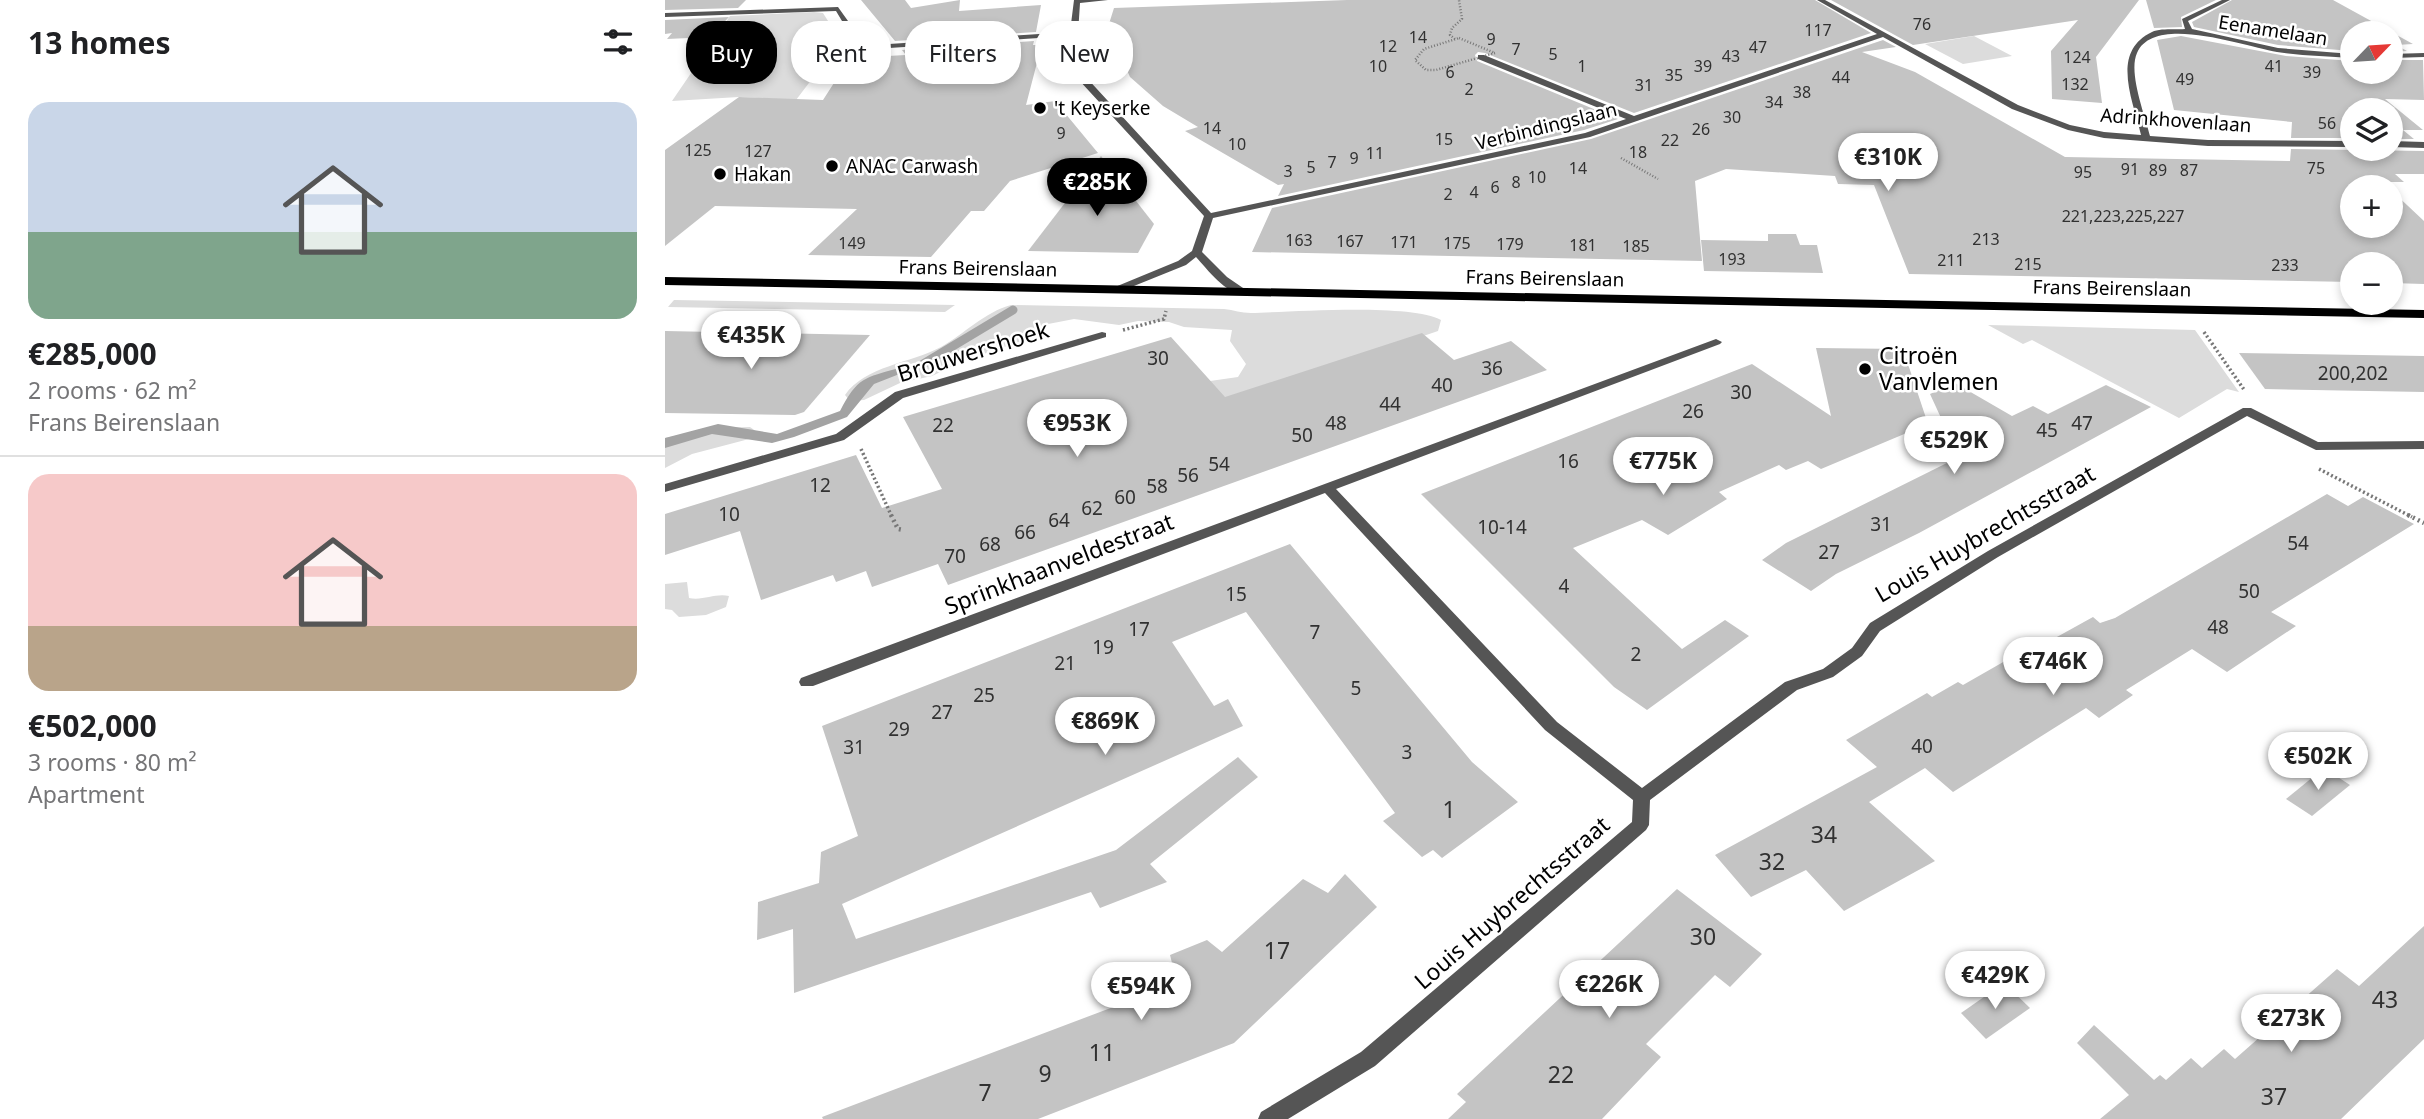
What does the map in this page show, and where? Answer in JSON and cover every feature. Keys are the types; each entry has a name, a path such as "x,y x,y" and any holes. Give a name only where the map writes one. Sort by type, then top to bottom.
{"main road":[{"name":"Frans Beirenslaan","path":"665,281 2424,314"}],"street":[{"path":"1074,21 1077,1 1105,0"},
{"name":"Adrinkhovenlaan","path":"1820,0 2015,107 2043,119 2088,132 2208,143 2340,144"},
{"path":"2189,31 2183,20 2227,0"},
{"path":"665,15 838,9 860,44 874,47 1035,36"},
{"name":"Eenamelaan","path":"2145,138 2130,70 2134,50 2155,33 2189,31 2278,50 2340,55"},
{"name":"Verbindingslaan","path":"1209,216 1574,138 1882,35"},
{"path":"2403,56 2424,55"},
{"path":"1481,57 1634,119"},
{"path":"1087,84 1209,216 1196,252 1181,263 1119,289"},
{"path":"2403,145 2424,145"},
{"path":"1196,252 1223,279 1242,292"},
{"name":"Brouwershoek","path":"665,488 840,437 899,395 1102,335"},
{"name":"Sprinkhaanveldestraat","path":"807,682 1716,342"},
{"path":"2248,411 2316,446 2424,445"},
{"name":"Louis Huybrechtsstraat","path":"1269,1119 1369,1059 1640,825 1642,797 1791,686 1828,673 1857,652 1875,627 1993,554 2248,411"},
{"path":"1328,488 1551,726 1642,797"}],"path":[{"path":"1455,39 1450,35 1452,28 1462,19 1459,0"},
{"path":"1459,38 1495,53 1481,57 1436,70 1426,70 1415,60 1424,49 1459,38"},
{"path":"1621,158 1658,179"},
{"path":"1102,335 1164,319 1168,306"},
{"path":"2199,325 2256,407 2248,411"},
{"path":"852,430 898,529 903,530"},
{"path":"2314,466 2424,523"}],"shaded area":[{"path":"823,13 828,21 791,21 791,84 808,84 796,100 739,97 672,101 686,80 686,84 777,84 777,21 727,21 730,16"},
{"path":"1974,36 2012,56 1963,64 1925,44"},
{"path":"674,300 955,305 945,312 668,307"},
{"path":"1011,305 1224,309 1244,313 1378,310 1426,315 1441,320 1438,331 1192,415 1203,382 1238,377 1246,364 1230,341 1232,330 1184,327 1169,322 1138,321 1119,325 1074,319 1043,325 1022,341 963,361 932,376 900,383 864,400 850,401 845,395 854,385 876,371 941,347 983,318"},
{"path":"1988,325 2195,330 2239,392 2227,389 2179,418 2032,340 2023,344"},
{"path":"899,368 902,373 874,384 847,417 794,437 772,443 712,434 665,448 665,438 718,424 777,434 840,411 852,391 863,380"},
{"path":"750,427 757,432 749,439 692,454 665,468 665,438 712,428"},
{"path":"687,582 689,598 729,596 726,607 706,615 679,617 672,610 665,609 665,584"}],"building":[{"path":"665,0 746,0 738,8 665,10"},
{"path":"861,0 905,0 911,8 960,0 959,11 1041,5 1038,21 1035,21 1035,32 1021,33 1021,21 905,21 905,40 895,41 891,36 891,21 878,21"},
{"path":"1347,0 1815,0 1871,33 1634,113 1478,52 1475,55 1477,61 1618,119 1584,130 1278,196 1284,184 1278,185 1185,131 1198,127 1163,106 1133,80 1133,21 1110,21 1114,8"},
{"path":"1831,0 2139,0 2096,57 2102,103 2052,99 2051,51 2078,20 1913,45"},
{"path":"2146,0 2216,0 2181,17 2182,27 2154,28"},
{"path":"2232,0 2333,0 2371,21 2340,21 2340,50 2278,45 2194,27 2192,22"},
{"path":"729,17 725,21 686,21 686,38 667,39 672,33 665,34 665,20"},
{"path":"2181,36 2286,56 2340,60 2340,84 2403,84 2403,60 2423,60 2424,100 2340,98 2340,138 2291,138 2292,122 2174,110 2157,40"},
{"path":"1883,40 1896,47 1862,52 1915,72 2065,157 2290,161 2291,149 2340,150 2340,161 2403,161 2403,151 2424,151 2424,174 2340,175 2340,238 2403,238 2403,201 2424,221 2424,284 2403,283 2403,252 2340,252 2340,282 1909,274 1874,185 1838,184 1835,176 1726,169 1695,181 1702,261 1252,252 1272,208 1591,139"},
{"path":"1034,41 1035,45 1035,70 1026,105 1055,101 1098,153 1010,181 984,211 971,211 931,257 808,255 857,209 715,206 665,246 665,150 739,97 823,100 833,84 891,84 891,56 905,55 905,84 1021,84 1021,42"},
{"path":"2403,114 2423,130 2403,130"},
{"path":"2403,130 2414,139 2403,139"},
{"path":"1101,156 1154,224 1138,253 1028,251"},
{"path":"1768,234 1796,234 1800,245 1817,245 1823,273 1704,271 1701,240 1768,241"},
{"path":"665,331 870,335 804,412 795,415 665,413"},
{"path":"1422,333 1454,360 1511,341 1547,370 948,585 938,564 872,587 866,571 836,582 833,575 761,600 740,531 665,555 665,514 856,455 882,508 942,489 903,417 1171,337 1225,397"},
{"path":"1816,348 1903,349 1928,424 1821,469 1808,461 1786,470 1779,465 1719,492 1727,499 1668,535 1642,520 1573,548 1682,649 1725,620 1749,636 1647,710 1614,687 1421,494 1752,364 1831,416"},
{"path":"2239,353 2424,356 2424,392 2265,389"},
{"path":"1955,383 2012,416 2033,406 2048,414 2106,385 2151,407 1919,533 1836,574 1811,591 1762,560 1786,543 1959,457 1930,394"},
{"path":"2327,494 2348,506 2363,497 2414,524 2271,612 2296,626 2227,672 2192,649 2126,690 2133,695 2099,718 2086,708 1953,792 1925,768 1869,802 1935,861 1844,911 1806,870 1751,897 1715,855 1877,767 1846,740 1927,693 1932,697 1958,682 1963,685 2033,645 2037,648 2093,617 2100,623 2115,618"},
{"path":"1290,544 1472,762 1518,802 1442,858 1433,850 1422,857 1383,821 1395,813 1246,612 1172,642 1214,706 1228,699 1243,726 842,904 856,939 1116,850 1238,757 1258,777 1150,864 1167,882 1100,908 1091,892 794,993 793,929 757,940 758,902 819,883 821,852 858,836 822,726"},
{"path":"2324,768 2350,785 2312,816 2286,799"},
{"path":"1345,874 1377,907 1234,1043 1038,1119 822,1117 1177,983 1170,955 1207,940 1222,952 1303,879 1328,893"},
{"path":"1677,889 1762,954 1730,987 1715,975 1646,1044 1661,1057 1602,1119 1448,1119 1466,1102 1457,1094"},
{"path":"2424,926 2424,1039 2341,1119 2100,1119 2129,1095 2077,1043 2094,1025 2154,1080 2160,1075 2166,1080 2191,1058 2202,1068 2224,1049 2235,1059 2337,969 2359,986"},
{"path":"2004,983 2030,1008 1986,1039 1961,1013"}],"waterway":[{"path":"923,364 1013,310"}],"place":[{"name":"'t Keyserke","path":"1040,108"},
{"name":"ANAC Carwash","path":"832,166"},
{"name":"Hakan","path":"720,174"},
{"name":"Citroën Vanvlemen","path":"1865,369"}]}
